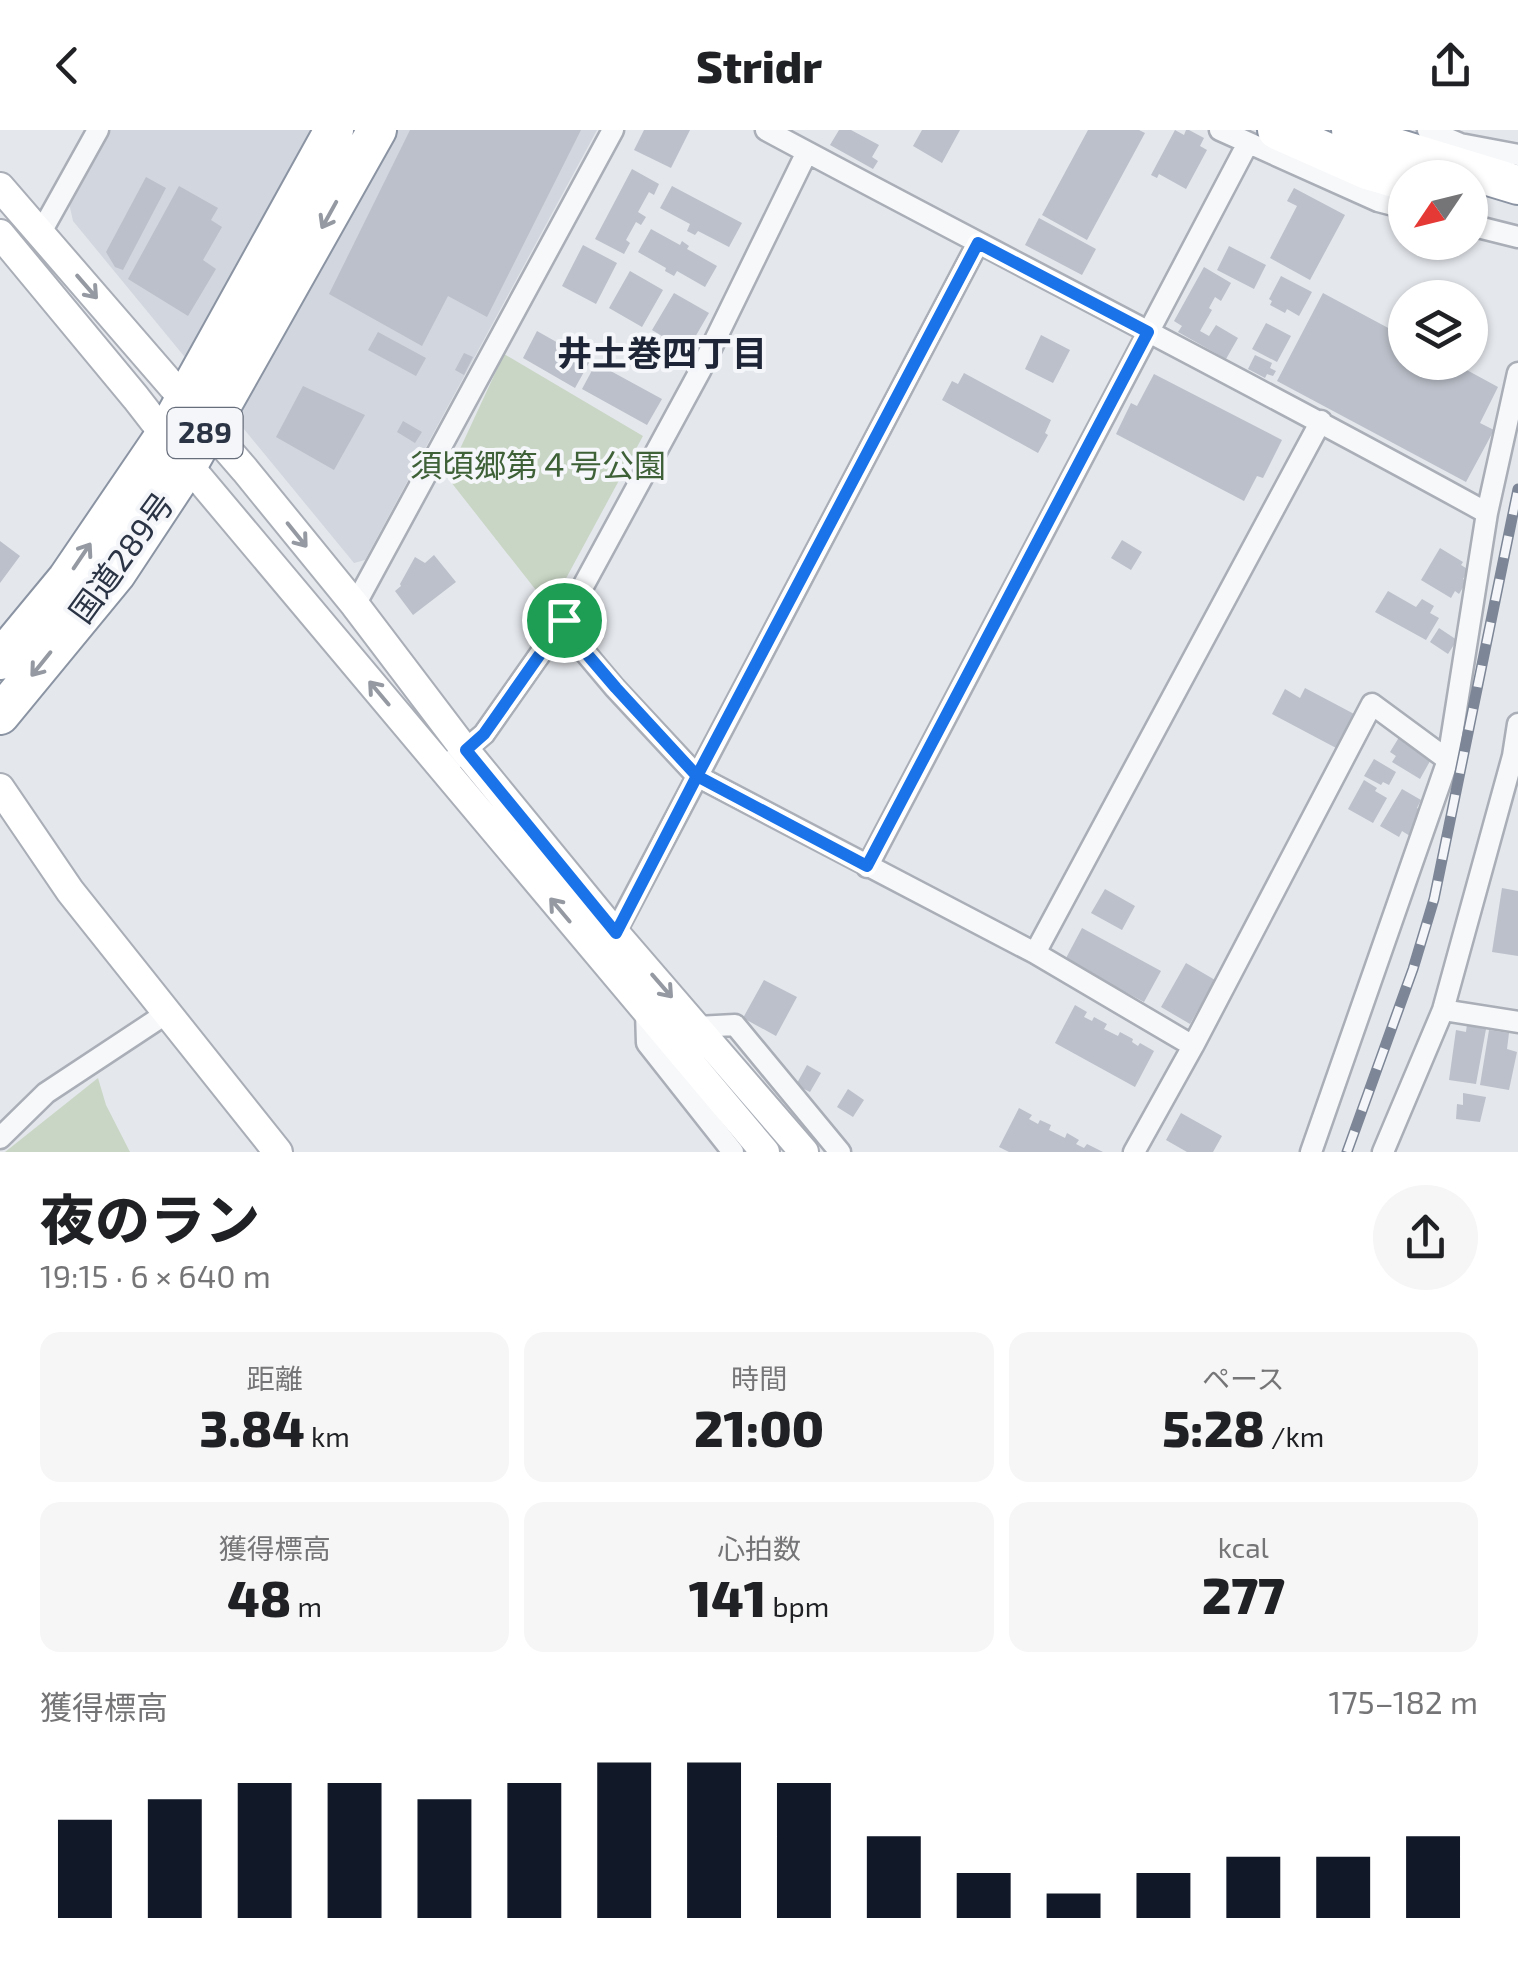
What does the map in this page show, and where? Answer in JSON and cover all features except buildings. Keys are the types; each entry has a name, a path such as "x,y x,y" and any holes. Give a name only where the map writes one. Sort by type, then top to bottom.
{"highway":[{"name":"国道289号","path":"0,715 116,574 188,465 196,414 334,130"},
{"name":"国道289号","path":"0,660 67,579 164,435 196,414 377,130"},
{"path":"1350,130 1518,185"},
{"path":"1262,136 1388,176"},
{"path":"1488,204 1518,211"}],"street":[{"path":"40,234 98,130"},
{"path":"355,604 613,130"},
{"path":"766,130 1321,421 1486,512"},
{"path":"1220,130 1262,136 1388,204"},
{"path":"1428,130 1460,144 1518,155"},
{"path":"867,866 1148,332 1262,136"},
{"path":"442,768 484,734 564,620 700,370 807,152"},
{"path":"0,187 355,604 466,750 804,1152"},
{"path":"1488,229 1518,237"},
{"path":"0,234 188,465 766,1152"},
{"path":"616,933 978,243"},
{"path":"1311,1152 1448,760 1486,512 1518,374"},
{"path":"1035,953 1321,421"},
{"path":"564,620 562,625 583,650 697,776 1035,953 1193,1046"},
{"path":"1134,1152 1372,704 1448,760"},
{"path":"1383,1152 1443,1010 1518,724"},
{"path":"0,788 70,890 278,1152"},
{"path":"1443,1010 1518,1022"},
{"path":"646,1011 647,1043 733,1152"},
{"path":"0,1138 46,1093 167,1013"},
{"path":"697,1027 735,1025 840,1152"}],"shaded area":[{"path":"109,130 597,130 365,560 354,563 73,221 69,203"}],"green space":[{"name":"須頃郷第４号公園","path":"504,354 643,436 550,608 447,477"},
{"path":"98,1078 106,1105 130,1152 5,1152"}],"railway":[{"path":"1347,1152 1434,899 1518,489"}],"district":[{"name":"井土巻四丁目","path":"662,354"}],"route":[{"path":"564,620 484,734 466,750 616,933 697,776 867,866 1148,332 978,243 697,776 562,625 564,620"}]}
